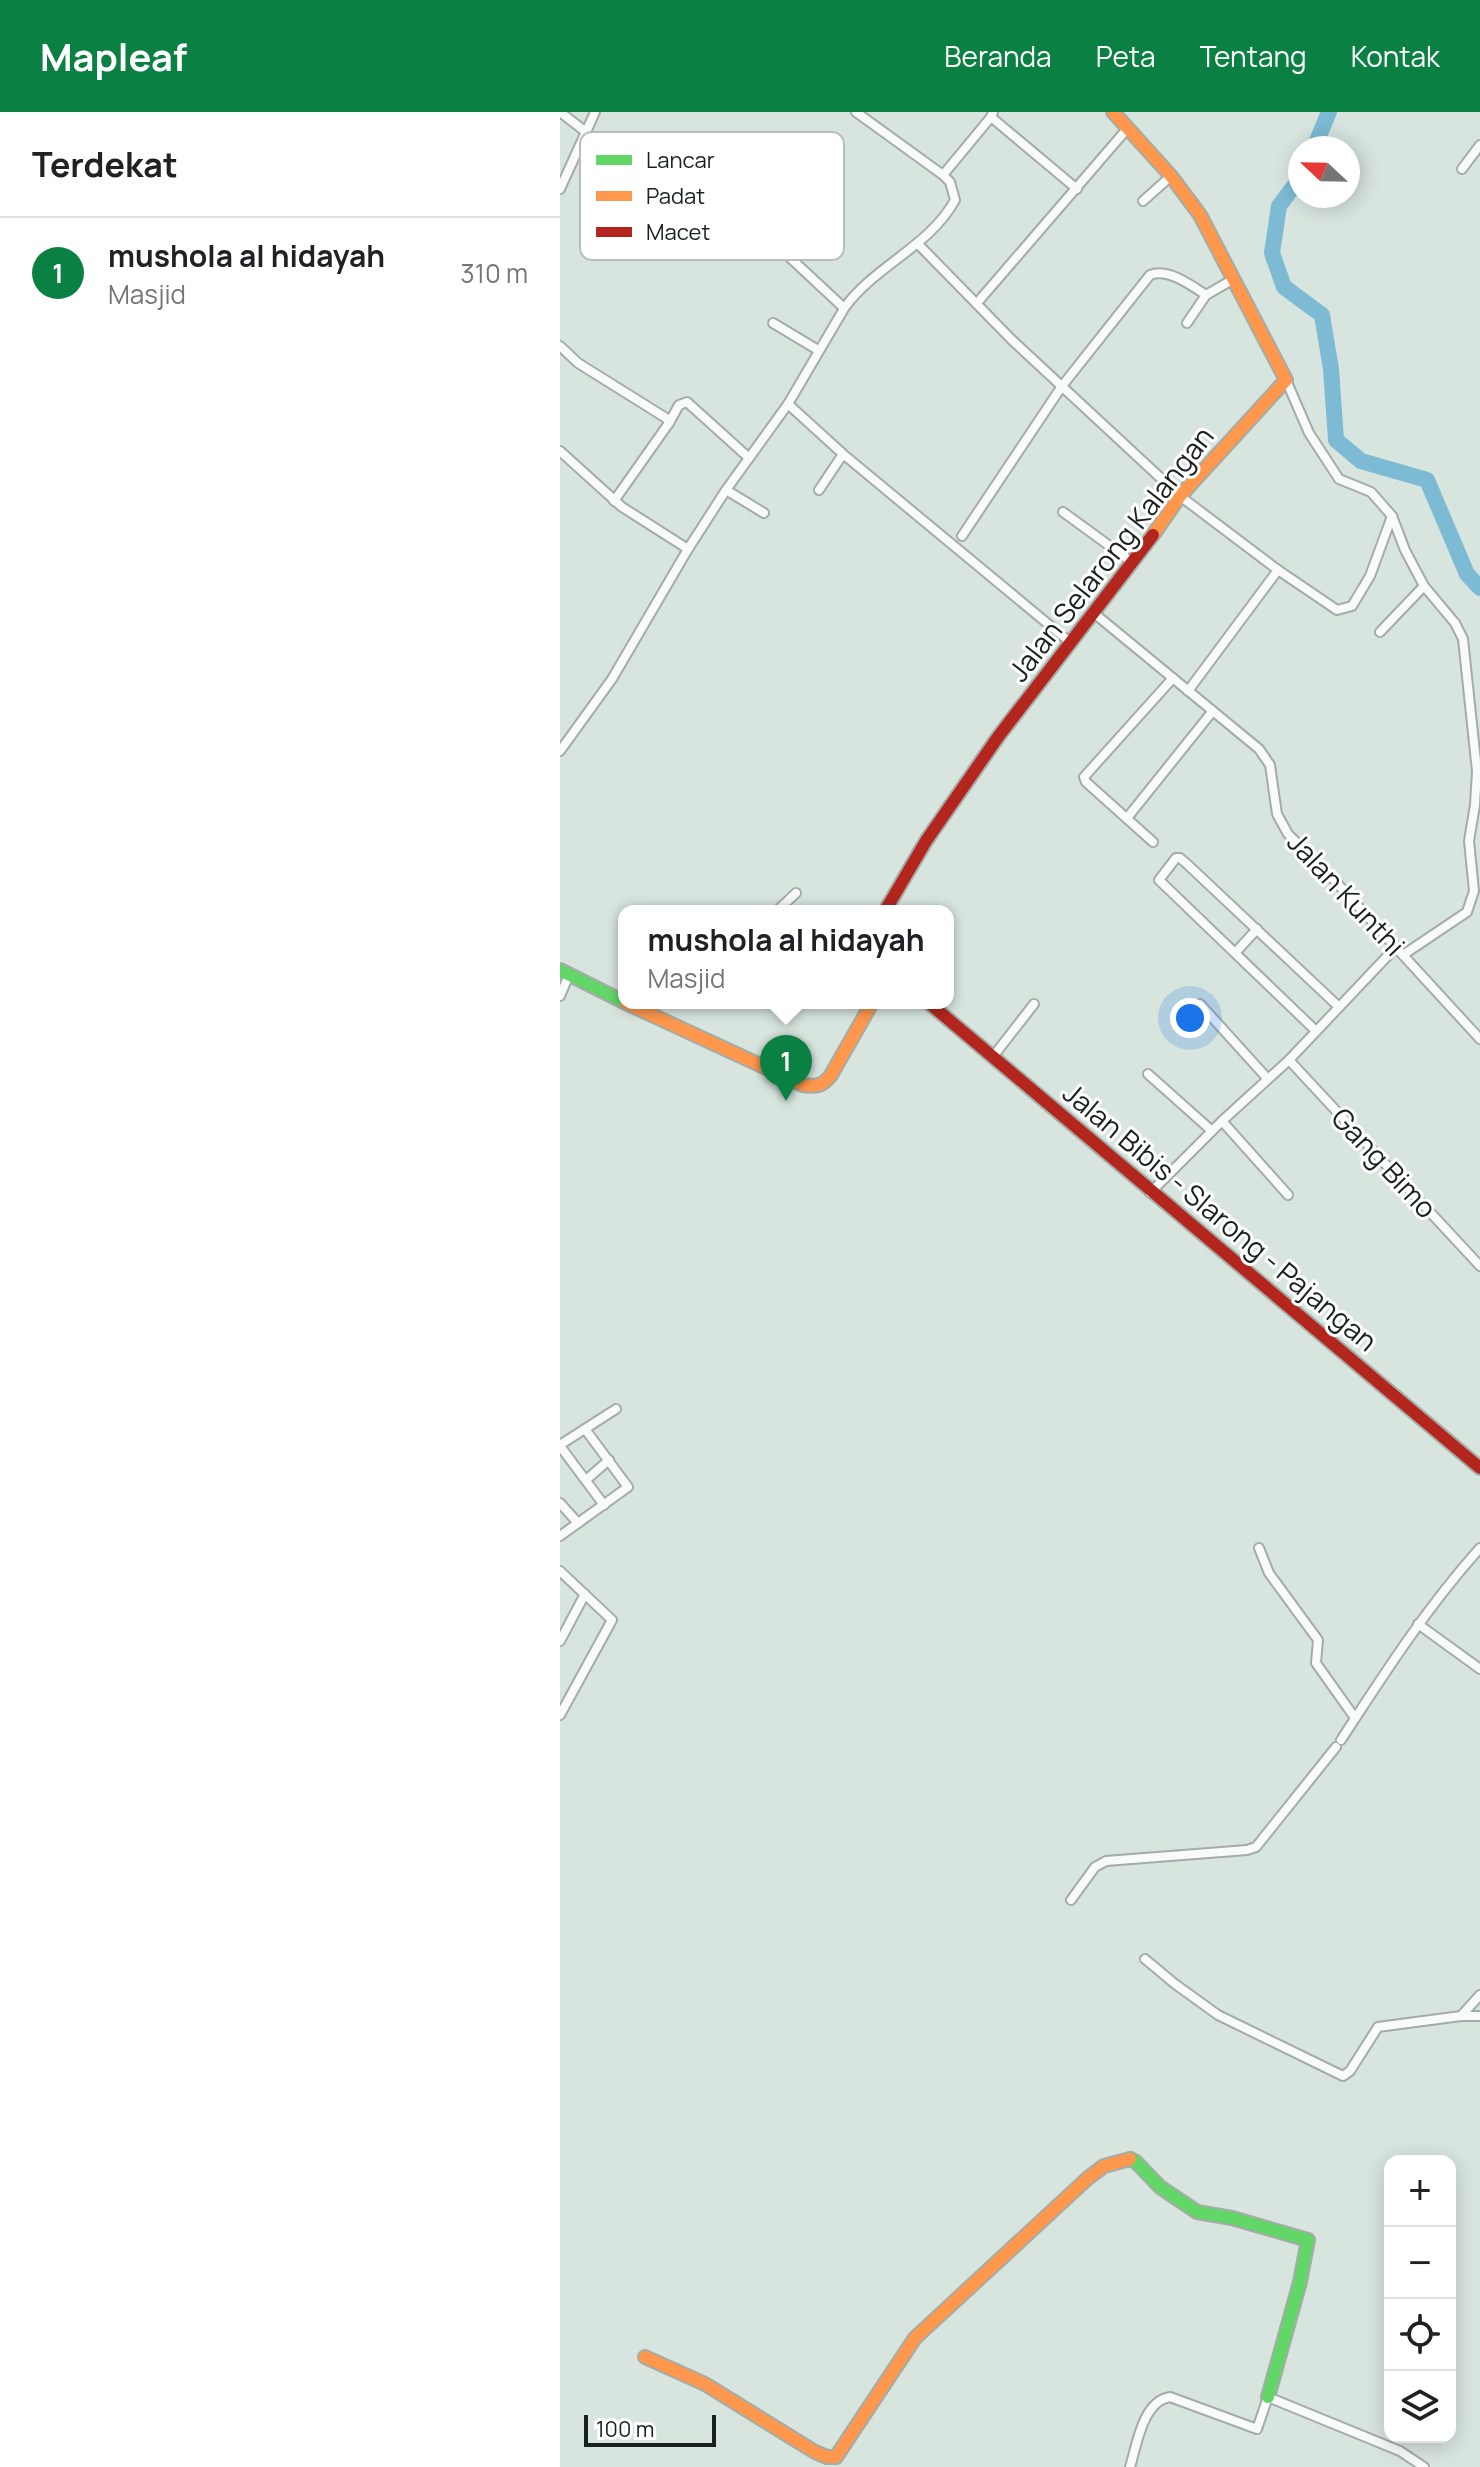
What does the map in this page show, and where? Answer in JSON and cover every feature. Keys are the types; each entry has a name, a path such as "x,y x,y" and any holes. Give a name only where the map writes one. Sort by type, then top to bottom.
{"street":[{"path":"560,112 586,132 595,112"},
{"path":"1113,112 1171,176 1200,215 1286,380 1309,433 1339,479 1371,492 1392,516 1424,586 1455,623 1463,639 1477,771 1469,841 1474,891 1467,912 1403,955"},
{"path":"560,751 612,679 688,549 788,404 844,308 862,288 917,243 955,200 950,182 943,175 858,113"},
{"path":"943,175 992,114 1077,189"},
{"path":"977,303 1127,129"},
{"path":"560,189 580,145"},
{"path":"1462,169 1480,145"},
{"path":"1143,201 1171,176"},
{"path":"917,243 1012,340 1180,496 1337,610 1352,606 1370,576 1392,516"},
{"path":"793,260 844,308"},
{"path":"962,536 1062,386 1150,275 1165,274 1206,295"},
{"path":"1187,323 1206,295 1232,280"},
{"path":"773,323 818,350"},
{"path":"560,346 578,363 666,418 669,423"},
{"name":"Jalan Selarong Kalangan","path":"889,905 935,828 998,737 1095,614 1180,496 1286,380"},
{"path":"614,501 679,405 687,402 749,458"},
{"path":"788,404 843,454 1071,643"},
{"path":"560,451 614,501 688,549"},
{"path":"819,490 843,454"},
{"path":"726,490 764,513"},
{"path":"1063,512 1133,563"},
{"path":"1188,691 1278,570"},
{"path":"1380,632 1424,586"},
{"name":"Jalan Kunthi","path":"1095,614 1265,756 1273,775 1280,823 1480,1039"},
{"path":"1153,842 1084,777 1173,678"},
{"path":"1127,818 1212,712"},
{"path":"1316,1031 1159,880 1176,858 1182,860 1339,1007"},
{"path":"783,905 796,893"},
{"path":"1235,953 1257,929"},
{"path":"1150,1193 1289,1060 1396,947"},
{"path":"560,996 565,973 618,999"},
{"path":"992,1058 1034,1004"},
{"path":"1200,1004 1267,1078"},
{"path":"640,1009 772,1072 816,1087 831,1075 869,1009"},
{"name":"Jalan Bibis - Slarong - Pajangan","path":"936,1009 1150,1193 1315,1327 1480,1468"},
{"name":"Gang Bimo","path":"1289,1060 1480,1266"},
{"path":"1148,1074 1212,1131"},
{"path":"1222,1121 1288,1195"},
{"path":"604,1505 560,1446 616,1409"},
{"path":"560,1536 628,1487 585,1429"},
{"path":"586,1480 609,1460"},
{"path":"560,1503 578,1523"},
{"path":"1259,1548 1269,1573 1318,1640 1316,1663 1355,1718"},
{"path":"1071,1900 1095,1867 1106,1861 1256,1847 1338,1744 1450,1581 1480,1548"},
{"path":"560,1571 612,1620 560,1715"},
{"path":"560,1641 585,1594"},
{"path":"1418,1624 1480,1669"},
{"path":"1145,1959 1218,2015 1343,2076 1350,2071 1378,2027 1480,2016"},
{"path":"1461,2016 1480,1995"},
{"path":"645,2357 705,2384 815,2452 836,2457 900,2358 925,2327 1088,2178 1104,2166 1128,2158 1136,2162 1160,2187 1197,2212 1232,2218 1308,2240 1300,2282 1257,2429 1170,2397 1161,2398 1148,2413 1130,2467"},
{"path":"1268,2397 1400,2451 1424,2467"}],"waterway":[{"path":"1319,136 1329,112"},
{"path":"1288,194 1279,206 1272,253 1284,287 1322,315 1331,369 1336,440 1361,461 1427,480 1467,574 1480,588"}],"traffic: fast":[{"path":"560,970 618,999"},
{"path":"1130,2159 1160,2187 1197,2212 1232,2218 1308,2240 1300,2282 1268,2397"}],"traffic: slow":[{"path":"1113,112 1171,176 1200,215 1286,380 1180,496 1153,535"},
{"path":"639,1009 803,1085 812,1086 822,1084 831,1075 869,1009"},
{"path":"645,2357 705,2384 815,2452 836,2457 915,2338 1088,2178 1104,2166 1130,2159"}],"traffic: jam":[{"path":"889,905 926,841 998,737 1153,535"},
{"path":"936,1009 1480,1468"}],"place":[{"name":"mushola al hidayah","path":"786,1101"}]}
